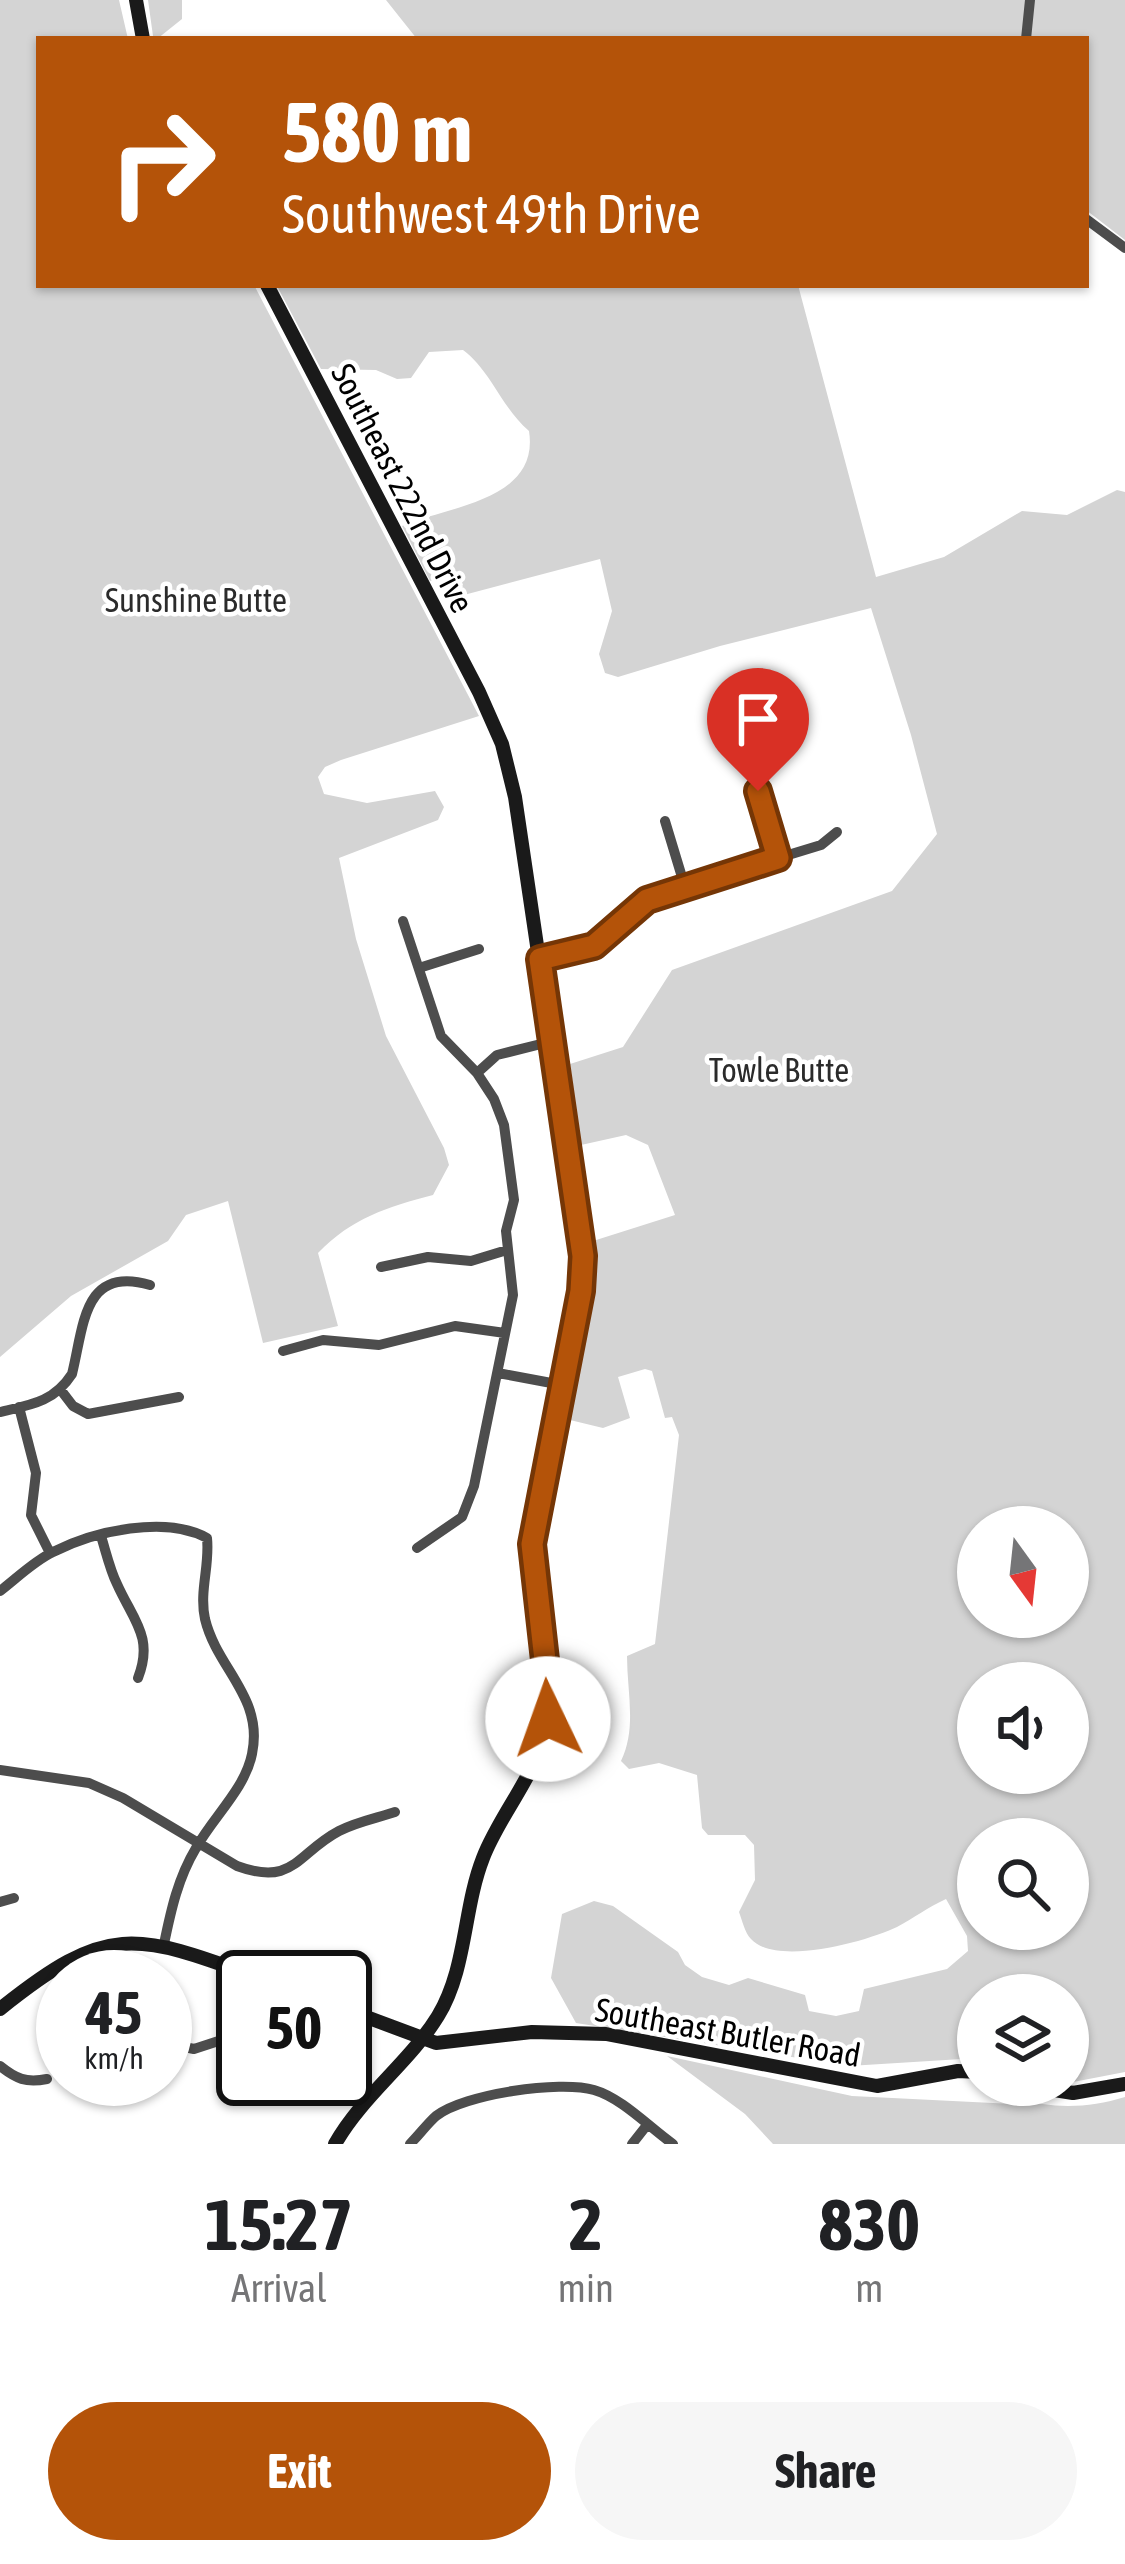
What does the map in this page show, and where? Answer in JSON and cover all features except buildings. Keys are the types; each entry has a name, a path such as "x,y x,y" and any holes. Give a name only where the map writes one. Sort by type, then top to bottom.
{"main road":[{"path":"136,0 142,36"},
{"name":"Southeast 222nd Drive","path":"269,288 491,716 515,797 583,1256 581,1291 532,1544 548,1687 546,1730 485,1853 451,1987 422,2039 361,2106 335,2144"},
{"path":"0,2009 69,1959 122,1943 164,1944 216,1962"},
{"path":"372,2020 422,2039"},
{"name":"Southeast Butler Road","path":"422,2039 436,2043 532,2032 606,2034 862,2085 894,2084 957,2071"},
{"path":"1089,2090 1125,2084"}],"street":[{"path":"1026,36 1030,0"},
{"path":"1089,221 1125,248"},
{"path":"758,791 778,858"},
{"path":"665,821 686,887"},
{"path":"540,959 594,946 634,908 821,845 837,832"},
{"path":"403,921 441,1036 477,1073 503,1125 514,1183 507,1250 513,1295 475,1486 465,1520 417,1548"},
{"path":"419,968 479,949"},
{"path":"477,1073 497,1055 553,1041"},
{"path":"381,1268 428,1257 471,1261 507,1250"},
{"path":"0,1412 42,1402 61,1389 72,1374 94,1297 119,1279 150,1285"},
{"path":"283,1351 323,1340 379,1346 455,1326 505,1333"},
{"path":"498,1373 562,1385"},
{"path":"61,1389 73,1406 88,1414 179,1396"},
{"path":"19,1407 36,1473 31,1514 50,1553"},
{"path":"0,1591 50,1553 101,1536 157,1524 188,1527 207,1538 201,1593 209,1636 218,1658 232,1671 250,1703 255,1729 248,1770 198,1843 179,1884 164,1944"},
{"path":"101,1536 117,1585 142,1636 146,1657 138,1678"},
{"path":"0,1770 89,1784 123,1798 250,1871 279,1872 298,1865 338,1832 395,1812"},
{"path":"0,1902 14,1898"},
{"path":"0,2066 14,2078 36,2082"},
{"path":"410,2144 437,2115 452,2108 528,2089 593,2089 673,2144"},
{"path":"632,2144 646,2126"}],"green space":[{"name":"Sunshine Butte","path":"0,0 119,0 127,36 36,36 36,288 256,288 479,716 341,760 325,767 318,777 324,794 367,803 435,791 444,807 438,820 339,858 356,939 386,1036 449,1165 433,1195 371,1215 318,1253 338,1326 263,1343 228,1201 186,1215 168,1241 71,1296 0,1357"},
{"path":"148,0 182,0 182,19 161,36 153,36"},
{"path":"386,0 1125,0 1125,240 1089,212 1089,36 415,36"},
{"name":"Towle Butte","path":"278,288 799,288 876,577 944,557 1022,511 1067,515 1117,490 1125,492 1125,2072 1089,2079 1089,1974 957,1974 957,2059 849,2066 576,2023 551,1978 562,1914 594,1901 613,1906 678,1952 685,1965 702,1977 729,1985 748,1978 805,1995 809,2011 836,2016 859,2011 864,1989 947,1969 968,1950 1089,1950 1089,1818 957,1818 957,1918 946,1899 883,1933 822,1949 780,1951 763,1947 749,1936 739,1912 755,1880 754,1845 745,1835 708,1835 702,1828 697,1775 659,1763 629,1769 621,1761 630,1723 627,1656 655,1644 679,1435 672,1417 665,1418 652,1371 645,1369 618,1377 630,1418 603,1428 570,1420 591,1299 593,1241 675,1215 648,1145 626,1135 581,1145 570,1064 623,1047 672,970 892,891 937,834 871,608 618,677 605,673 599,654 612,611 600,559 445,600 402,526 506,487 529,454 529,431 463,350 429,352 411,378 397,379 376,370 321,369"},
{"path":"667,2056 852,2096 957,2101 957,2106 1089,2106 1125,2097 1125,2144 773,2144 745,2114"}],"route":[{"path":"548,1719 532,1544 581,1291 583,1256 540,959 594,946 634,908 661,894 778,858 758,791"}]}
